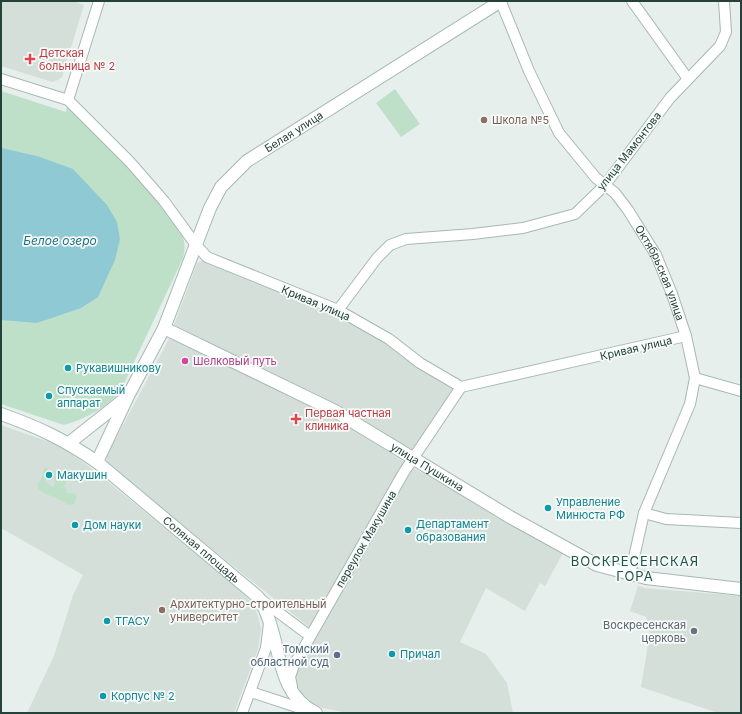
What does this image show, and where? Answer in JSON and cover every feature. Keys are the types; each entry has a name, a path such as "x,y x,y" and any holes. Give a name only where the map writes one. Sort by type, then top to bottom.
{"street":[{"path":"68,100 99,1"},
{"name":"Октябрьская улица","path":"501,1 529,71 559,133 596,178 615,193 628,210 656,255 672,294 686,336 695,378 690,404 644,513 630,575"},
{"name":"Белая улица","path":"164,328 210,208 221,187 247,161 501,1"},
{"path":"632,1 688,79"},
{"name":"улица Мамонтова","path":"338,310 377,258 390,245 406,239 473,234 523,228 575,214 605,185 670,98 724,40 726,32 724,1"},
{"name":"Кривая улица","path":"1,79 68,100 130,162 164,201 196,245 207,257 338,310 389,339 420,363 461,387 686,336"},
{"path":"1,414 35,426 70,443 97,462 128,396 164,328"},
{"name":"улица Пушкина","path":"164,328 335,411 413,460 510,517 597,565 630,575 699,585 741,589"},
{"path":"695,378 741,391"},
{"name":"переулок Макушина","path":"295,697 290,677 294,665 404,472 461,387"},
{"path":"70,443 128,396"},
{"name":"Соляная площадь","path":"97,462 258,597 269,616 276,639 284,676 295,697 305,708 315,713"},
{"path":"644,513 666,519 741,523"},
{"path":"258,597 310,636"},
{"path":"242,713 266,648 269,616"},
{"path":"251,692 315,713"}],"shaded area":[{"path":"1,1 73,1 84,5 62,77 52,82 1,66"},
{"path":"204,260 337,313 386,340 416,367 454,390 414,453 337,406 174,325 197,263"},
{"path":"170,337 333,417 404,462 309,627 161,508 107,462 107,455"},
{"name":"Архитектурно-строительный университет","path":"1,425 58,445 90,467 241,591 253,604 261,629 258,649 234,713 27,713 54,656 73,595 83,575 1,528"},
{"path":"412,467 563,553 545,586 540,583 525,611 486,588 460,642 486,654 507,683 513,713 347,713 319,707 309,702 301,693 297,684 296,677 298,667"},
{"path":"638,586 645,588 741,596 741,713 718,713 641,687 650,633 646,617 630,611"}],"green space":[{"path":"395,89 420,124 401,137 376,103"},
{"path":"1,91 66,112 67,106 102,139 164,207 183,236 183,258 121,390 110,402 96,412 64,425 1,404"},
{"path":"44,467 48,468 45,481 53,487 55,484 53,476 55,471 79,479 78,482 67,480 64,486 68,493 74,493 77,496 74,504 68,505 38,489 38,483 41,480"}],"water":[{"name":"Белое озеро","path":"1,148 37,156 73,169 107,205 117,222 120,239 115,260 98,297 81,308 37,323 1,320"}],"place":[{"name":"Детская больница № 2","path":"30,59"},
{"name":"Школа №5","path":"484,120"},
{"name":"Шелковый путь","path":"185,361"},
{"name":"Рукавишникову","path":"68,368"},
{"name":"Спускаемый аппарат","path":"49,396"},
{"name":"Первая частная клиника","path":"296,419"},
{"name":"Макушин","path":"49,475"},
{"name":"Управление Минюста РФ","path":"548,508"},
{"name":"Дом науки","path":"75,525"},
{"name":"Департамент образования","path":"408,530"},
{"name":"Архитектурно-строительный университет","path":"162,610"},
{"name":"ТГАСУ","path":"107,621"},
{"name":"Воскресенская церковь","path":"694,631"},
{"name":"Причал","path":"392,654"},
{"name":"Томский областной суд","path":"337,655"},
{"name":"Корпус № 2","path":"103,696"}],"district":[{"name":"ВОСКРЕСЕНСКАЯ ГОРА","path":"635,568"}]}
